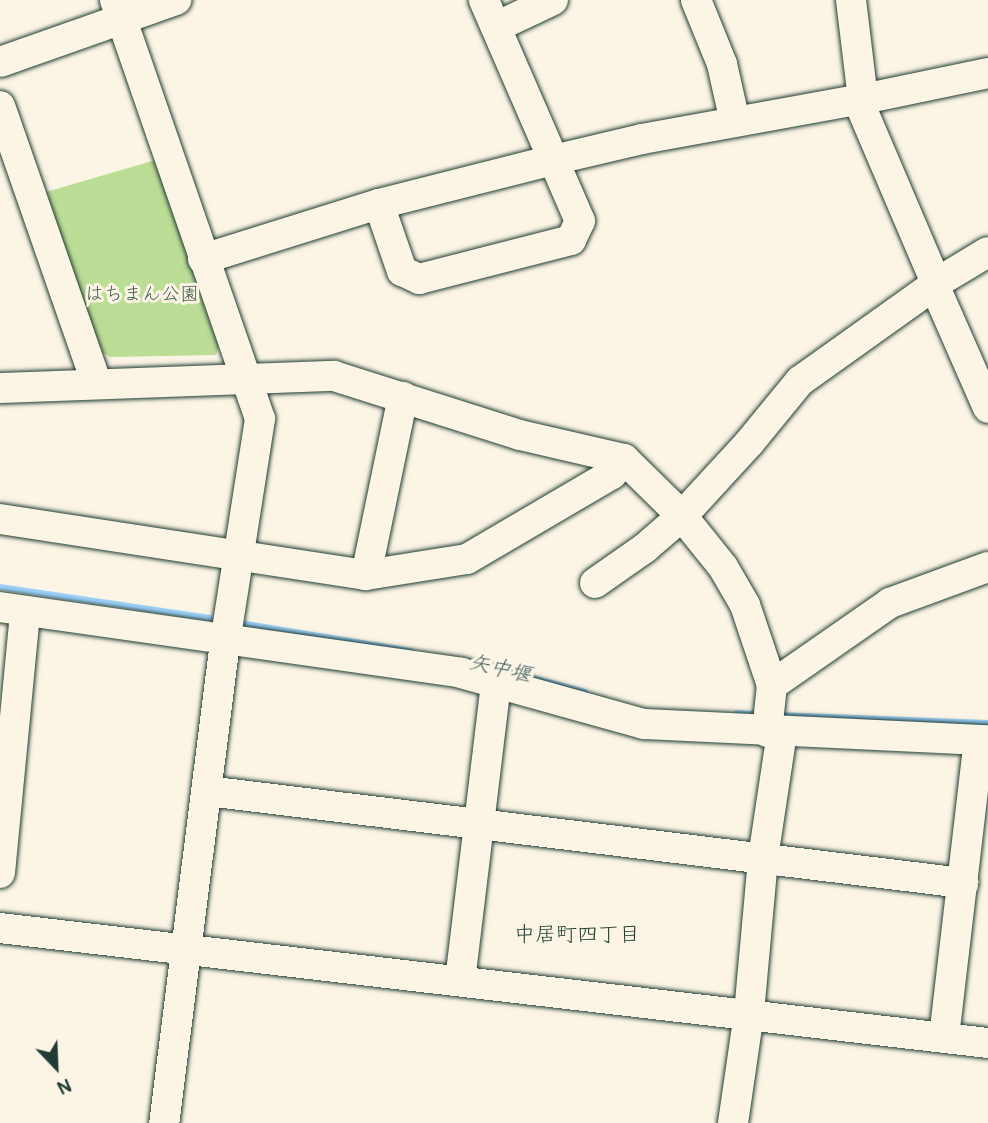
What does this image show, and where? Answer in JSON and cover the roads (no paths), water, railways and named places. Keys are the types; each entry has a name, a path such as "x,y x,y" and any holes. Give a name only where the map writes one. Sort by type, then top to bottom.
{"street":[{"path":"0,62 119,10 176,0"},
{"path":"379,204 402,271 419,279 571,240 580,221 490,13 553,0"},
{"path":"696,0 722,64 735,122"},
{"path":"851,0 860,100 988,408"},
{"path":"119,10 260,419 225,642 188,951 164,1123"},
{"path":"203,259 379,204 553,160 988,73"},
{"path":"0,106 97,384"},
{"path":"595,583 645,548 682,516 750,442 800,381 988,252"},
{"path":"0,388 334,376 520,435 624,459 682,516 723,567 745,605 772,685 774,732 763,858 749,1013 733,1123"},
{"path":"366,575 403,397"},
{"path":"0,519 366,575 467,559 612,474 624,459"},
{"path":"772,685 890,603 988,567"},
{"path":"0,873 13,609 225,642 461,673 644,724 984,741 944,1037"},
{"path":"460,981 496,684"},
{"path":"207,791 963,883"},
{"path":"0,928 749,1013 988,1043"}],"waterway":[{"name":"矢中堰","path":"0,587 210,618"},
{"name":"矢中堰","path":"246,624 411,651"},
{"name":"矢中堰","path":"470,661 585,692"},
{"name":"矢中堰","path":"737,713 752,714"},
{"name":"矢中堰","path":"777,715 988,723"}],"district":[{"name":"中居町四丁目","path":"577,935"}],"park label":[{"name":"はちまん公園","path":"142,295"}]}
